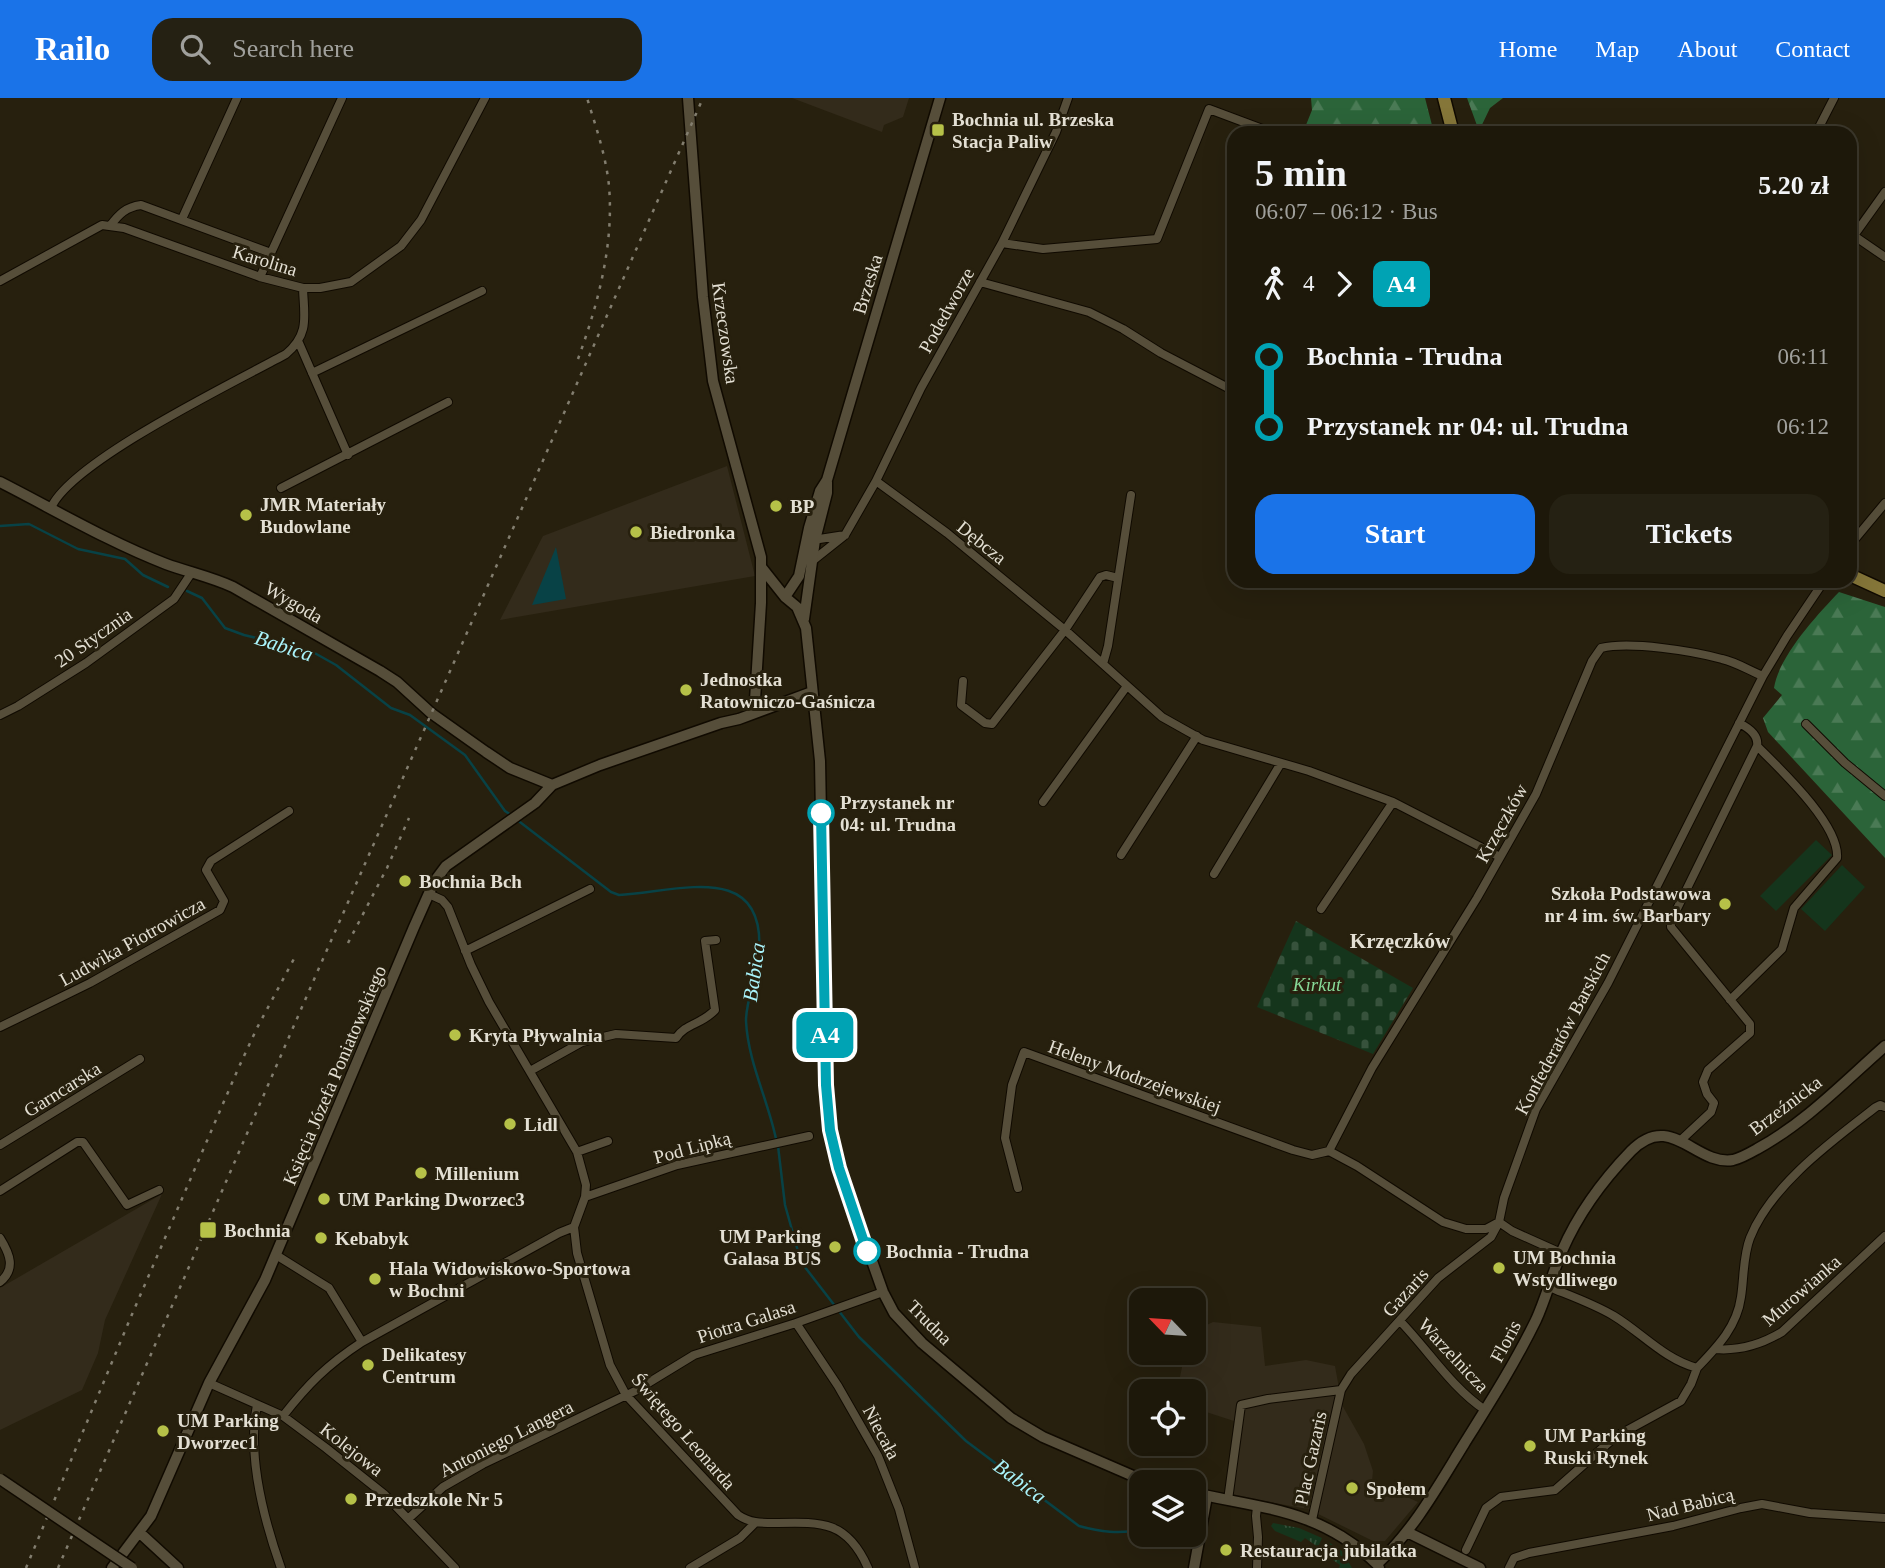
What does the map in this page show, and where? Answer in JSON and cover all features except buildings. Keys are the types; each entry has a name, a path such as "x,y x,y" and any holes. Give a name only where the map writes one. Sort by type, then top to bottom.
{"main road":[{"name":"Krzeczowska","path":"688,98 703,297 713,382 761,557 761,611 755,699"},
{"name":"Brzeska","path":"785,597 799,576 810,542 820,491 827,480 940,98"},
{"path":"1444,98 1451,126"},
{"name":"Wygoda","path":"0,482 124,545 167,564 233,587 397,682 433,714 510,768 552,785"},
{"name":"Brzeska","path":"804,620 811,562 810,542"},
{"name":"Krzeczowska","path":"762,568 785,597 797,607 804,620"},
{"path":"1857,578 1885,591"},
{"path":"761,611 775,599 785,597"},
{"name":"Trudna","path":"804,620 820,761 826,1085 830,1130 845,1188 883,1292 901,1322 1011,1418 1042,1437 1129,1474"},
{"name":"Księcia Józefa Poniatowskiego","path":"721,723 812,692"},
{"path":"755,699 766,709"},
{"name":"Księcia Józefa Poniatowskiego","path":"111,1568 140,1533 150,1516 209,1383 253,1305 441,871 451,860 535,803 552,785 600,765 721,723 748,710 755,699"},
{"name":"Brzeźnicka","path":"1656,1137 1681,1140 1724,1160 1743,1156 1793,1126 1885,1046"},
{"name":"Floris","path":"1378,1566 1407,1532 1515,1361 1549,1287 1561,1253 1582,1213 1617,1168 1640,1144 1656,1137"},
{"path":"0,1479 132,1568"},
{"path":"1194,1568 1207,1496 1312,1520 1339,1534 1378,1566"},
{"path":"1407,1532 1480,1568"},
{"path":"140,1533 177,1568"}],"street":[{"path":"182,219 237,98"},
{"path":"260,277 342,98"},
{"name":"Karolina","path":"110,226 124,228 260,277 303,288 320,288 351,282 401,246 421,220 485,98"},
{"name":"Podedworze","path":"811,562 845,535 876,481 921,388 1002,243 1056,132 1068,98"},
{"path":"1820,126 1834,98"},
{"path":"1002,243 1043,249 1157,239 1209,109 1254,126"},
{"path":"1857,229 1885,192"},
{"path":"0,281 86,232 102,225 110,226 121,212 131,206 141,205 271,253"},
{"path":"1857,241 1885,257"},
{"path":"980,282 1089,312 1227,387"},
{"path":"51,508 55,498 75,479 132,439 286,354 299,343 304,324 303,288"},
{"path":"312,373 482,291"},
{"path":"299,343 348,455"},
{"path":"281,488 449,402"},
{"name":"Dębcza","path":"876,481 947,533 1065,630 1162,717 1197,736 1393,802 1500,857"},
{"path":"1103,664 1131,495"},
{"path":"1857,535 1885,503"},
{"path":"810,542 845,535"},
{"name":"20 Stycznia","path":"0,715 86,663 174,599 192,572"},
{"path":"963,681 961,705 985,723 992,724 1065,630 1100,577 1106,575 1118,578"},
{"name":"Konfederatów Barskich","path":"1499,1222 1504,1198 1536,1109 1608,983 1763,676 1819,588"},
{"name":"Krzęczków","path":"1329,1151 1372,1068 1536,794 1592,661 1601,648 1613,646 1701,655 1724,659 1763,676"},
{"path":"1043,802 1127,686"},
{"path":"1681,1140 1711,1112 1714,1102 1703,1082 1708,1070 1750,1033 1750,1024 1671,927 1671,921 1757,746 1758,741 1753,732 1740,723"},
{"path":"1806,724 1845,763 1885,796"},
{"path":"1121,855 1197,736"},
{"path":"1730,1000 1782,949 1794,908 1837,858 1838,849 1821,815 1757,746"},
{"path":"1214,874 1281,763"},
{"path":"1321,909 1393,802"},
{"name":"Ludwika Piotrowicza","path":"0,1027 90,982 220,910 225,901 206,870 211,861 289,811"},
{"path":"465,951 590,889"},
{"name":"Świętego Leonarda","path":"429,894 442,900 448,907 489,1002 577,1152 584,1174 585,1197 574,1227 577,1253 610,1365 626,1395 738,1515 755,1523"},
{"path":"530,1071 582,1042 616,1034 676,1038 682,1029 705,1021 715,1010 705,942 716,940"},
{"name":"Heleny Modrzejewskiej","path":"1018,1188 1005,1138 1012,1085 1024,1052 1293,1150 1312,1155 1329,1151"},
{"name":"Garncarska","path":"0,1145 140,1059"},
{"path":"1466,1550 1486,1508 1502,1497 1555,1490 1615,1437 1681,1401 1697,1368 1725,1338 1734,1321 1741,1300 1750,1238 1791,1176 1875,1107 1885,1107"},
{"name":"Pod Lipką","path":"585,1197 677,1165 809,1136"},
{"path":"577,1152 608,1141"},
{"path":"0,1191 77,1142 83,1142 127,1205 159,1190"},
{"path":"1329,1151 1443,1222 1466,1229 1486,1229 1499,1222 1512,1231 1561,1253"},
{"name":"Gazaris","path":"1341,1390 1351,1374 1438,1278 1491,1237 1499,1222"},
{"path":"283,1416 309,1383 334,1361 362,1342 574,1227"},
{"name":"Murowianka","path":"1715,1349 1725,1350 1768,1341 1782,1332 1885,1236"},
{"path":"0,1238 11,1263 8,1275 0,1282"},
{"path":"276,1255 329,1287 362,1342"},
{"path":"1549,1287 1616,1317 1659,1350 1675,1360 1697,1368"},
{"name":"Piotra Galasa","path":"626,1395 694,1355 883,1292"},
{"name":"Warzelnicza","path":"1400,1321 1449,1379 1485,1410"},
{"name":"Niecała","path":"796,1323 838,1386 878,1456 899,1509 915,1568"},
{"name":"Kolejowa","path":"209,1383 283,1416 385,1495 455,1568"},
{"name":"Plac Gazaris","path":"1228,1500 1241,1405 1286,1396 1341,1390 1312,1520"},
{"name":"Antoniego Langera","path":"408,1519 443,1487 483,1464 626,1395"},
{"path":"257,1405 254,1419 256,1456 263,1508 268,1532 281,1568"},
{"name":"Nad Babicą","path":"1509,1568 1514,1558 1528,1553 1673,1526 1762,1504 1810,1513 1885,1518"},
{"path":"1257,1507 1257,1568"},
{"path":"690,1568 740,1538 755,1523 815,1523 836,1528 857,1545 869,1568"}],"shaded area":[{"path":"792,98 909,98 903,117 884,125 882,132"},
{"path":"727,466 755,576 500,620 543,536"},
{"path":"162,1194 105,1320 98,1353 82,1390 0,1430 0,1288"},
{"path":"1213,1322 1261,1327 1265,1366 1306,1360 1335,1366 1342,1405 1364,1444 1373,1471 1372,1481 1418,1502 1385,1541 1375,1542 1308,1509 1230,1495 1240,1423 1206,1412 1206,1379 1180,1379 1182,1365 1206,1365 1206,1325"}],"green space":[{"path":"1311,98 1425,98 1432,126 1308,126 1306,125 1312,110"},
{"path":"1467,98 1503,98 1490,108 1481,126 1477,126"},
{"path":"1839,592 1885,607 1885,858 1768,732 1763,718 1782,695 1774,688 1783,663 1810,624"},
{"path":"1816,840 1832,855 1776,911 1760,896"},
{"path":"1842,865 1865,887 1825,931 1801,909"},
{"name":"Kirkut","path":"1296,921 1413,988 1373,1054 1257,1007"},
{"path":"1273,1523 1299,1528 1322,1538 1318,1547 1305,1538 1301,1542 1275,1531 1271,1526"},
{"path":"1327,1541 1342,1551 1352,1568 1339,1568 1340,1565 1326,1555 1327,1552 1323,1548"}],"water":[{"path":"556,547 566,599 532,605"}],"waterway":[{"name":"Babica","path":"0,526 29,524 78,549 125,559 143,575 168,587"},
{"name":"Babica","path":"187,591 202,598 225,628 311,651 336,665 391,708 410,715 465,755 505,811 511,815"},
{"name":"Babica","path":"516,819 611,892 619,895 691,887 713,888 733,893 748,904 757,923 759,953 746,1021 754,1066 776,1139"},
{"name":"Babica","path":"778,1146 785,1205 801,1262 859,1337 966,1441 1079,1526 1110,1532 1129,1532"}],"railway":[{"path":"578,359 603,274 610,208 606,164 587,98"},
{"path":"58,1568 703,98"},
{"path":"348,943 387,868 409,818"},
{"path":"26,1568 238,1069 296,955"}],"bus line":[{"name":"A4","path":"821,813 826,1085 830,1130 839,1168 867,1251"}],"place":[{"name":"Bochnia ul. Brzeska Stacja Paliw","path":"938,130"},
{"name":"BP","path":"776,506"},
{"name":"JMR Materiały Budowlane","path":"246,515"},
{"name":"Biedronka","path":"636,532"},
{"name":"Jednostka Ratowniczo-Gaśnicza","path":"686,690"},
{"name":"Przystanek nr 04: ul. Trudna","path":"821,813"},
{"name":"Bochnia Bch","path":"405,881"},
{"name":"Szkoła Podstawowa nr 4 im. św. Barbary","path":"1725,904"},
{"name":"Kryta Pływalnia","path":"455,1035"},
{"name":"Lidl","path":"510,1124"},
{"name":"Millenium","path":"421,1173"},
{"name":"UM Parking Dworzec3","path":"324,1199"},
{"name":"Bochnia","path":"208,1230"},
{"name":"Kebabyk","path":"321,1238"},
{"name":"UM Parking Galasa BUS","path":"835,1247"},
{"name":"Bochnia - Trudna","path":"867,1251"},
{"name":"UM Bochnia Wstydliwego","path":"1499,1268"},
{"name":"Hala Widowiskowo-Sportowa w Bochni","path":"375,1279"},
{"name":"Delikatesy Centrum","path":"368,1365"},
{"name":"UM Parking Dworzec1","path":"163,1431"},
{"name":"UM Parking Ruski Rynek","path":"1530,1446"},
{"name":"Społem","path":"1352,1488"},
{"name":"Przedszkole Nr 5","path":"351,1499"},
{"name":"Restauracja jubilatka","path":"1226,1550"}],"district":[{"name":"Krzęczków","path":"1400,941"}]}
